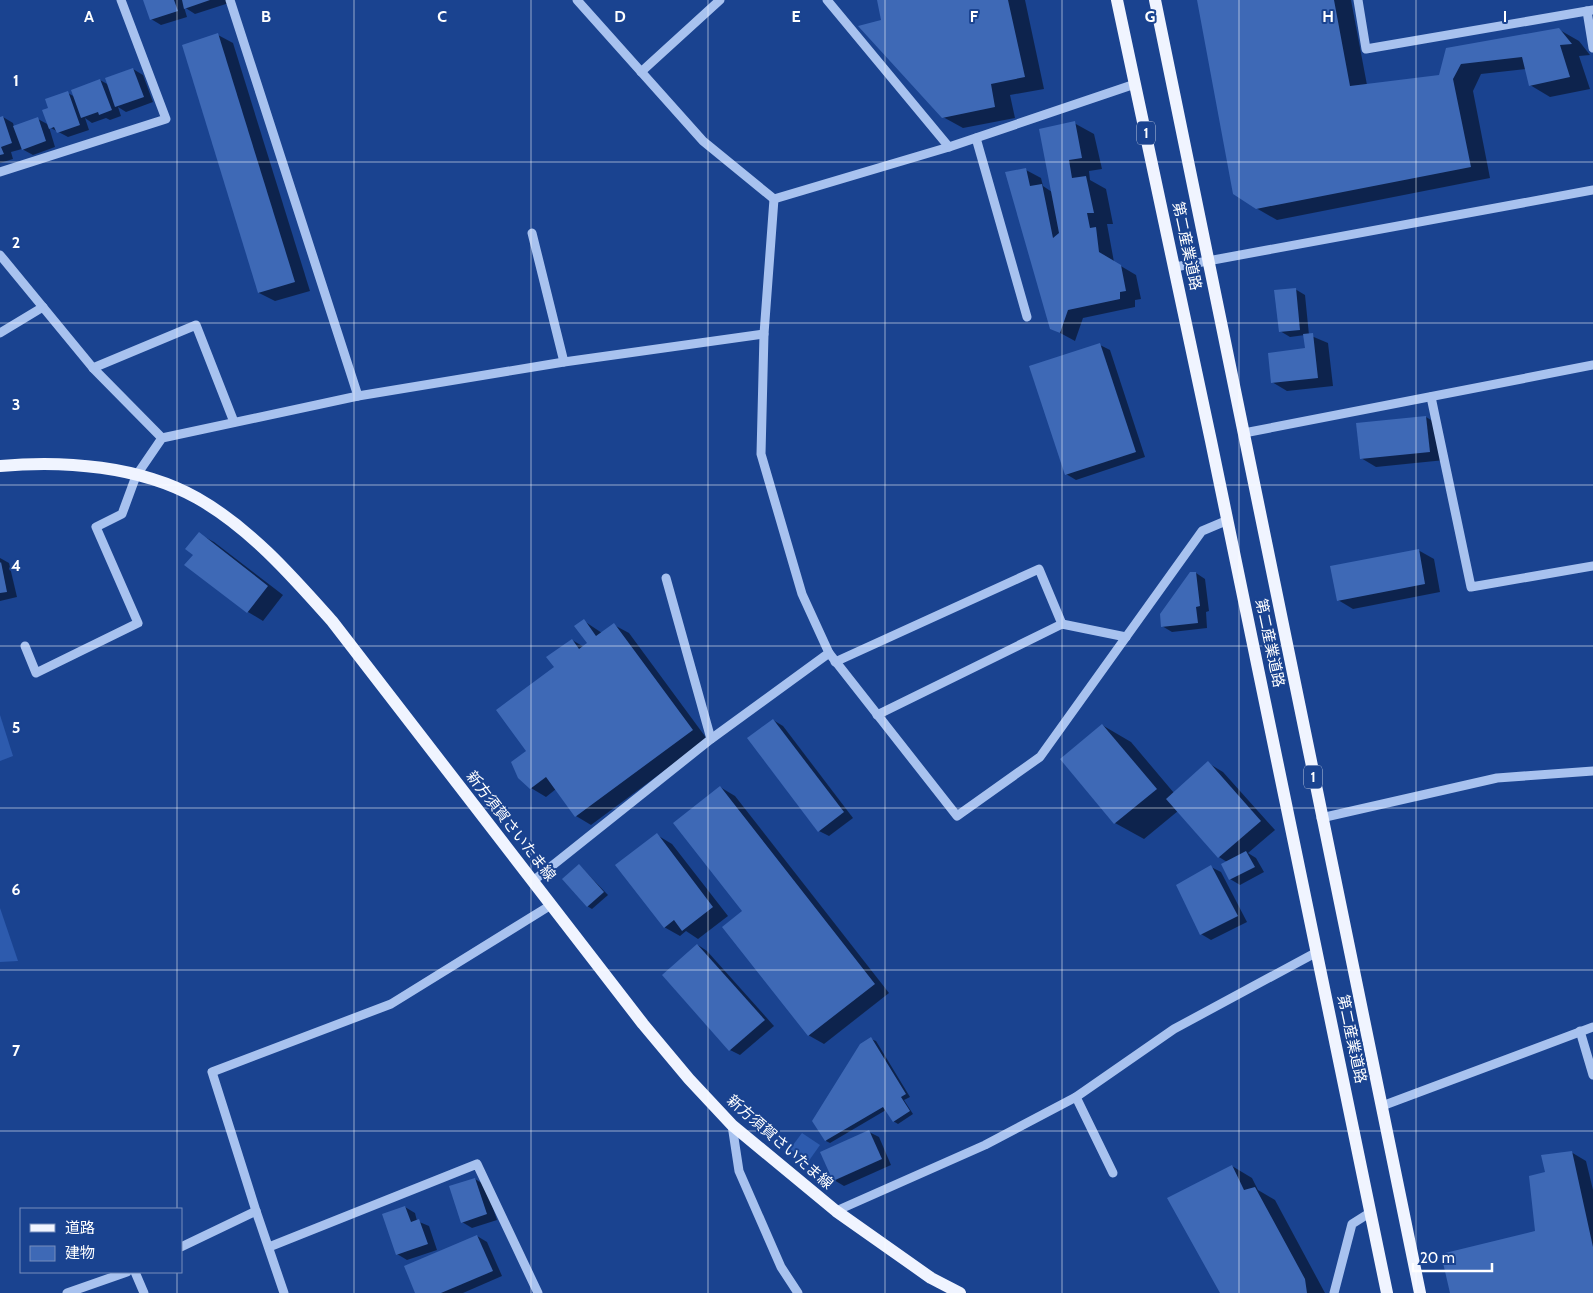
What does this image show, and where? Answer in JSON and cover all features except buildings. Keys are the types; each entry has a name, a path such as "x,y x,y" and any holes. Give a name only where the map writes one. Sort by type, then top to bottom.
{"main road":[{"name":"第二産業道路","path":"1117,0 1228,520 1387,1293"},
{"name":"第二産業道路","path":"1155,0 1321,818 1420,1293"},
{"name":"新方須賀さいたま線","path":"0,466 62,465 102,469 136,476 197,498 238,528 285,568 332,621 643,1024 689,1079 732,1125 836,1211 931,1278 960,1293"}],"street":[{"path":"0,172 166,119 121,0"},
{"path":"230,0 358,396"},
{"path":"577,0 703,141 774,198"},
{"path":"641,72 720,0"},
{"path":"827,0 949,147"},
{"path":"1358,0 1366,49 1590,10 1593,48"},
{"path":"774,198 949,147 1135,84"},
{"path":"976,138 1027,317"},
{"path":"1175,267 1593,190"},
{"path":"774,198 764,334 761,454 802,594 835,662 956,816 1040,756 1202,531 1228,520"},
{"path":"532,233 564,362"},
{"path":"0,255 93,368 162,438"},
{"path":"0,333 43,307"},
{"path":"93,368 196,325 234,422"},
{"path":"25,646 36,673 138,623 96,527 122,514 136,476 162,438 358,396 564,362 764,334"},
{"path":"1244,433 1593,365"},
{"path":"1431,397 1471,586 1593,566"},
{"path":"835,662 1039,569 1062,624"},
{"path":"666,578 711,739"},
{"path":"877,715 1062,624 1126,637"},
{"path":"533,881 711,739 829,653"},
{"path":"1321,818 1497,778 1593,771"},
{"path":"284,1293 212,1072 391,1004 551,905"},
{"path":"836,1211 985,1144 1076,1097 1174,1029 1317,952"},
{"path":"1382,1106 1593,1027"},
{"path":"1580,1031 1593,1075"},
{"path":"1076,1097 1113,1172"},
{"path":"732,1125 739,1171 781,1267 798,1293"},
{"path":"270,1247 477,1164 538,1293"},
{"path":"182,1247 256,1211"},
{"path":"1334,1293 1352,1224 1371,1212"},
{"path":"67,1293 124,1273"},
{"path":"136,1273 144,1293"}],"shaded area":[{"path":"0,715 13,756 0,761"},
{"path":"0,908 18,961 0,962"},
{"path":"802,1133 820,1145 808,1162 790,1149"}]}
